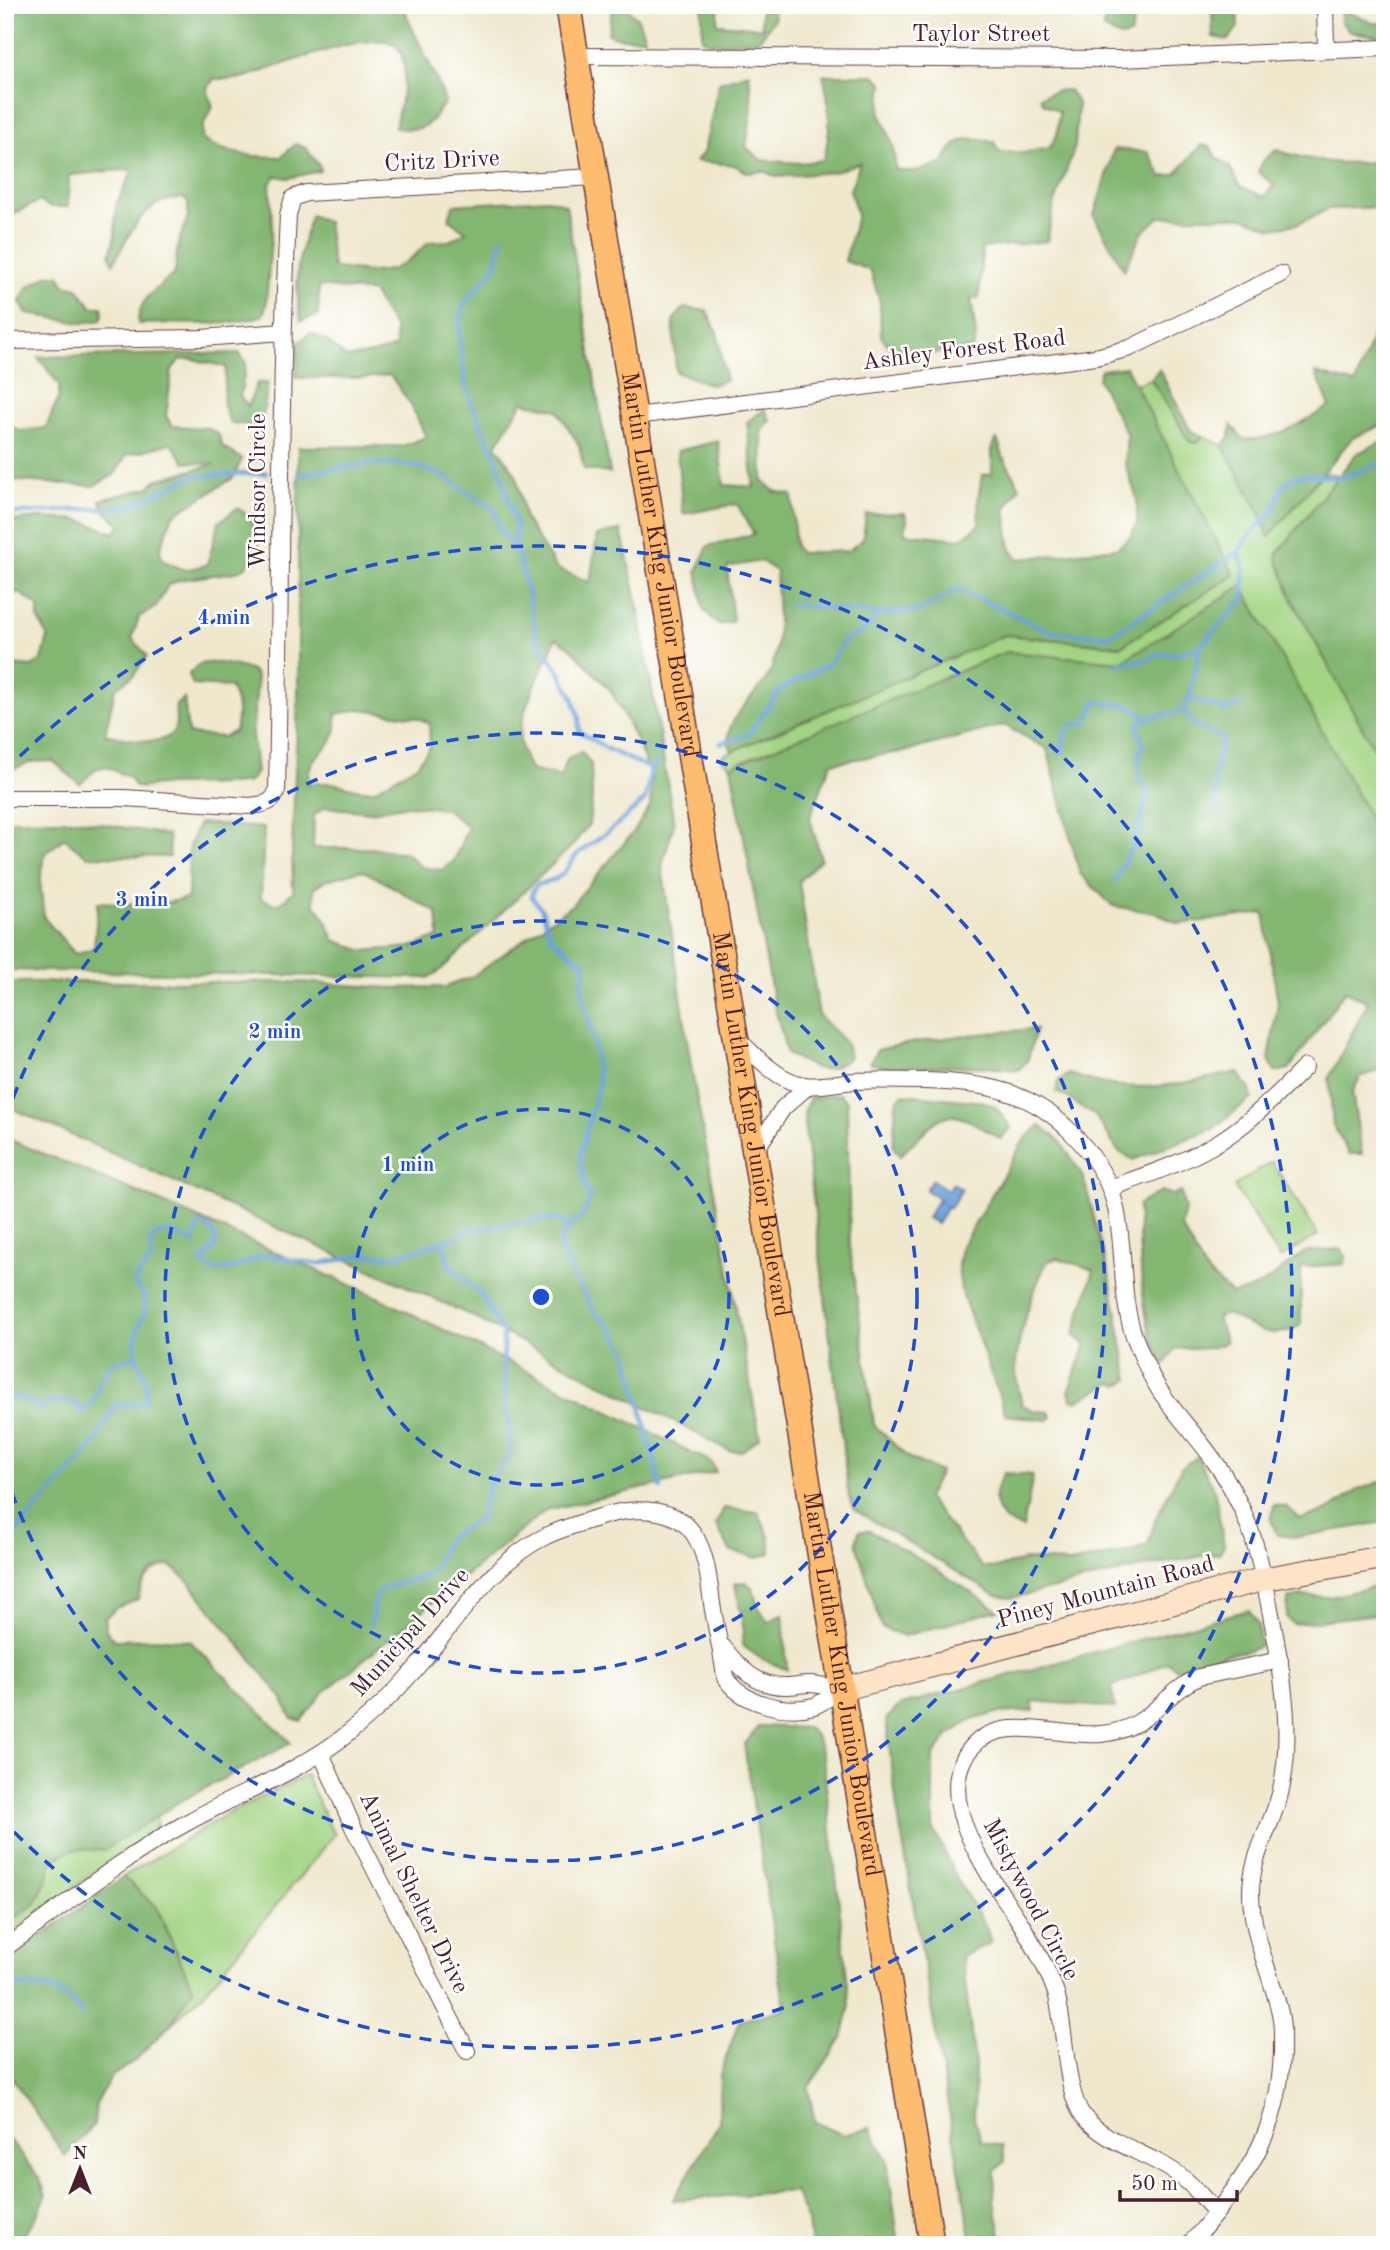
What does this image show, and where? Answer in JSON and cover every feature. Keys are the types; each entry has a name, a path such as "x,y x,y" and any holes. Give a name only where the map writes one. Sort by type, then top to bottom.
{"main road":[{"name":"Martin Luther King Junior Boulevard","path":"568,5 932,2245"}],"street":[{"path":"1325,5 1326,49"},
{"name":"Taylor Street","path":"576,56 1119,59 1385,48"},
{"name":"Critz Drive","path":"293,198 306,193 596,177"},
{"name":"Windsor Circle","path":"5,798 124,798 251,806 267,804 275,798 281,589 283,332 288,215 293,198"},
{"name":"Ashley Forest Road","path":"636,416 1096,357 1130,348 1281,274"},
{"path":"5,341 201,338 283,332"},
{"path":"737,1039 778,1073 795,1083 808,1086 862,1080 968,1083 1011,1093 1041,1108 1072,1133 1094,1159 1110,1188 1118,1219 1124,1296 1131,1329 1142,1358 1166,1401 1208,1452 1242,1506 1260,1559 1285,1691 1286,1725 1280,1793 1260,1845 1251,1888 1255,1936 1278,2004 1283,2028 1282,2074 1275,2113 1261,2147 1242,2181 1188,2245"},
{"path":"1110,1188 1174,1165 1212,1146 1272,1102 1305,1068"},
{"path":"755,1151 783,1108 808,1086"},
{"name":"Municipal Drive","path":"5,1948 149,1845 187,1822 321,1753 369,1716 398,1688 477,1591 498,1570 545,1537 619,1512 650,1510 666,1514 692,1532 709,1576 725,1677 744,1697 789,1708 814,1706 842,1689"},
{"name":"Piney Mountain Road","path":"842,1689 1264,1579 1385,1557"},
{"name":"Mistywood Circle","path":"1216,2213 1186,2179 1107,2135 1084,2116 1074,2096 1063,2023 1055,1992 1025,1931 971,1843 962,1816 957,1786 961,1762 974,1745 994,1731 1013,1729 1079,1734 1119,1731 1148,1718 1188,1682 1199,1677 1280,1660"},
{"name":"Animal Shelter Drive","path":"321,1753 353,1827 467,2052"}],"green space":[{"path":"5,5 403,5 445,102 425,126 413,129 395,128 405,79 399,49 389,42 350,44 241,78 214,79 207,89 213,107 203,125 202,139 230,152 260,156 281,157 296,144 306,148 320,171 288,178 276,176 270,184 272,225 263,315 234,322 138,324 145,301 175,273 178,244 188,217 188,202 183,198 153,206 133,229 113,264 110,254 115,236 116,205 133,170 69,175 68,207 50,207 39,201 5,218"},
{"path":"613,5 624,5 638,19 645,38 620,38 608,34"},
{"path":"702,5 719,5 717,24 762,28 761,10 773,10 774,19 759,40 718,44 702,39"},
{"path":"1107,5 1139,5 1130,35 1120,37 1103,28"},
{"path":"1212,5 1237,5 1238,27 1228,40 1213,37"},
{"path":"1341,9 1373,23 1385,24 1385,37 1351,32 1341,22"},
{"path":"749,73 752,109 746,147 761,160 801,163 823,160 829,117 823,75 874,75 883,83 880,113 893,145 896,170 912,172 942,164 962,140 994,142 999,152 1023,153 1049,148 1057,135 1059,111 1044,104 1040,97 1055,91 1069,90 1078,104 1075,146 1054,205 1047,241 982,248 979,298 971,299 976,335 973,349 906,356 893,353 881,336 880,302 870,270 845,261 857,215 850,190 860,163 834,172 776,177 764,171 748,173 734,165 696,161 704,152 719,82"},
{"path":"1201,145 1210,147 1216,157 1229,166 1240,186 1264,197 1274,185 1258,172 1263,161 1276,150 1330,162 1385,161 1385,207 1328,209 1298,224 1272,228 1243,217 1159,217 1142,233 1124,270 1094,216 1114,149 1148,152 1162,177 1176,174"},
{"path":"548,199 566,205 610,473 584,469 579,445 557,410 523,402 496,445 516,475 525,519 557,569 590,582 597,536 621,530 638,605 674,824 662,866 692,1072 760,1437 742,1451 730,1451 470,1315 5,1105 5,982 298,982 394,988 446,987 473,976 572,905 633,833 650,806 652,777 611,691 571,648 556,638 524,713 521,745 530,770 560,777 568,758 582,752 591,764 589,824 572,846 441,970 428,978 5,970 5,820 79,820 168,835 170,857 87,856 64,838 45,854 40,881 44,918 75,954 94,948 98,902 156,905 188,898 189,846 199,823 264,828 261,899 278,905 293,892 292,848 298,701 298,447 403,446 426,437 411,405 390,375 365,378 296,378 298,343 310,333 327,341 346,358 396,347 395,329 372,292 319,286 318,315 301,321 297,279 303,244 311,215 327,222 333,268 363,272 386,271 405,262 429,242 449,241 466,232 449,219 453,205","holes":["361,709 416,717 429,723 430,747 417,765 374,790 360,790 333,783 308,783 311,764 332,740 336,714","410,805 446,809 468,827 454,861 441,870 421,867 406,853 371,848 313,848 314,815 325,807 370,812","361,870 437,912 439,937 411,947 363,951 334,940 327,921 314,903 314,888 324,881"]},
{"path":"48,275 59,275 65,285 77,288 92,307 102,307 101,320 81,323 26,313 20,301 27,288"},
{"path":"1385,304 1385,424 1352,438 1269,537 1260,512 1223,446 1230,437 1231,425 1243,439 1266,437 1288,429 1330,406 1316,373 1355,384"},
{"path":"684,308 707,311 717,332 726,380 712,385 676,372 673,320"},
{"path":"239,353 246,363 240,397 248,406 257,383 268,383 263,416 254,425 230,423 223,402 226,367 192,359 180,360 172,369 166,416 172,426 208,428 219,435 222,446 242,459 233,478 173,515 160,549 162,560 184,570 207,565 219,522 237,508 250,519 259,546 246,567 235,572 179,580 168,585 156,607 139,617 132,638 147,656 134,675 115,689 105,734 143,741 163,739 175,728 176,705 184,698 188,734 224,737 235,731 237,708 233,692 230,687 193,685 189,674 203,663 235,666 255,673 257,685 252,735 256,772 249,782 143,788 135,787 129,777 107,767 97,768 80,784 53,761 31,762 5,772 5,664 31,667 42,660 48,637 38,618 38,606 18,592 5,597 5,523 42,518 80,520 114,533 121,525 105,511 100,500 148,488 156,480 215,464 185,462 171,443 127,455 114,475 93,486 5,480 5,424 20,431 46,428 59,396 59,385 38,357"},
{"path":"1126,367 1234,575 1121,646 1005,635 732,751 729,731 733,722 767,678 776,654 776,571 761,561 727,567 733,621 718,625 704,610 697,571 708,546 754,534 737,504 683,514 677,451 718,441 724,485 754,487 747,422 765,409 770,421 762,431 763,481 774,491 792,495 795,546 800,553 848,551 863,539 866,514 905,513 907,520 904,533 961,539 979,525 978,499 982,475 992,474 992,446 997,439 1004,459 1020,487 1005,509 1011,550 1019,559 1117,548 1130,537 1137,523 1137,499 1125,464 1127,435 1098,379 1101,370"},
{"path":"1159,369 1190,430 1203,436 1197,443 1190,442 1151,379"},
{"path":"1151,379 1190,442 1197,443 1203,436 1223,446 1260,512 1269,537 1323,473 1339,475 1278,553 1277,559 1294,603 1385,769 1385,845 1242,586 1121,662 1006,652 731,766 722,759 723,755 1005,635 1121,646 1234,575 1135,384"},
{"path":"1385,440 1385,769 1294,603 1277,559 1278,553 1356,454"},
{"path":"1242,586 1385,845 1385,1069 1361,1076 1352,1092 1362,1154 1349,1154 1333,1125 1329,1078 1368,1002 1345,991 1289,1069 1275,1072 1269,1059 1278,1003 1264,913 1179,924 1156,913 1113,906 1080,874 1047,749 1004,725 907,751 831,763 810,818 821,859 799,881 819,1016 845,1042 850,1057 833,1068 819,1069 787,1054 774,1004 731,766 1006,652 1121,662"},
{"path":"1036,1029 1028,1059 1019,1070 973,1066 889,1068 870,1063 877,1050 956,1036"},
{"path":"1237,1072 1249,1087 1252,1098 1212,1129 1133,1160 1118,1151 1094,1114 1056,1092 1058,1081 1068,1074 1106,1084 1143,1087 1190,1082"},
{"path":"840,1094 847,1102 850,1248 874,1425 906,1456 940,1472 927,1498 982,1567 996,1568 1028,1559 1070,1563 1132,1551 1148,1544 1156,1518 1181,1468 1197,1457 1214,1488 1224,1546 1219,1553 1142,1567 1012,1598 995,1595 855,1510 849,1498 804,1122 805,1108 810,1098"},
{"path":"902,1094 984,1102 995,1106 1011,1128 1000,1139 967,1120 955,1116 946,1117 936,1121 900,1156 893,1147 896,1103"},
{"path":"1040,1125 1060,1141 1083,1176 1110,1278 1129,1380 1119,1385 1111,1383 1077,1401 1071,1400 1069,1389 1086,1345 1074,1335 1094,1270 1058,1258 1048,1261 1026,1315 1018,1347 1016,1372 1022,1405 1035,1411 1049,1412 1052,1417 1048,1420 1006,1415 961,1290 958,1266 961,1247 1024,1140"},
{"path":"5,1138 156,1200 371,1294 711,1462 716,1472 546,1510 323,1693 301,1721 291,1718 281,1696 189,1582 170,1565 157,1569 145,1581 138,1599 116,1608 105,1618 106,1630 114,1640 190,1641 291,1743 179,1802 104,1850 73,1849 52,1860 47,1879 35,1904 5,1923"},
{"path":"1272,1162 1318,1235 1280,1258 1234,1186"},
{"path":"1161,1191 1173,1195 1181,1192 1185,1210 1181,1226 1205,1270 1232,1295 1261,1285 1305,1252 1341,1249 1346,1256 1345,1264 1301,1267 1301,1325 1282,1333 1273,1333 1255,1328 1227,1314 1217,1317 1226,1342 1205,1348 1175,1349 1165,1364 1156,1351 1150,1333 1142,1289 1138,1205"},
{"path":"1004,1473 1033,1475 1023,1528 1003,1518 997,1508 995,1492"},
{"path":"1385,1480 1385,1522 1297,1537 1277,1535 1271,1520 1274,1505 1287,1507 1301,1519 1330,1509 1358,1490"},
{"path":"724,1508 758,1512 769,1536 771,1553 757,1558 730,1551 716,1524"},
{"path":"859,1531 870,1531 928,1564 998,1610 904,1636 882,1628 856,1543"},
{"path":"745,1582 752,1587 758,1606 768,1622 783,1614 787,1670 760,1658 742,1645 744,1631 735,1583"},
{"path":"1385,1584 1385,1613 1293,1624 1287,1618 1288,1599 1301,1596 1330,1597"},
{"path":"1249,1610 1258,1624 1260,1646 1208,1658 1184,1668 1177,1669 1168,1662 1111,1687 1115,1708 1032,1701 1034,1711 996,1713 972,1720 949,1735 933,1756 933,1828 957,1879 986,1927 991,1943 962,1956 975,2065 974,2118 982,2142 1002,2146 1005,2161 995,2171 994,2200 1003,2245 972,2245 897,1808 886,1719 901,1705"},
{"path":"759,1726 808,1728 816,1736 823,1757 850,2005 842,2038 808,2088 815,2122 843,2135 870,2128 887,2160 899,2245 811,2245 808,2221 794,2191 673,2200 719,2123 720,2075 739,2021 785,2009 744,1745"},
{"path":"306,1775 335,1834 203,1994 169,2026 192,1989 157,1907 123,1877 229,1813"},
{"path":"156,1815 157,1824 153,1832 5,1940 5,1923 35,1904 47,1879 52,1860 73,1849 104,1850"},
{"path":"123,1877 156,1907 193,1989 169,2026 133,2062 111,2077 96,2104 94,2124 65,2156 5,2068 5,1962"},
{"path":"5,2135 40,2179 46,2196 38,2214 17,2245 5,2245"}],"water":[{"path":"932,1180 948,1190 953,1183 962,1189 950,1208 945,1205 947,1207 937,1224 927,1218 937,1201 942,1203 926,1190"}],"waterway":[{"path":"503,239 494,268 466,302 460,316 460,340 465,382 495,454 516,525 516,548"},
{"path":"721,743 748,735 781,689 829,664 845,640 867,629 878,614 919,611 958,589 1052,632 1110,636 1238,552 1273,511 1282,487 1294,477 1310,475 1342,478 1385,462"},
{"path":"299,475 370,464 406,465 440,475 495,510 499,529 516,549 528,591 537,639 572,695 579,717 579,731 609,750 651,769"},
{"path":"5,514 128,507 193,476 266,473"},
{"path":"1116,664 1146,660 1157,654 1177,654 1200,646 1244,599 1244,566 1238,552"},
{"path":"790,604 878,614"},
{"path":"1200,646 1189,698 1184,709 1193,725 1223,738 1216,774 1218,811"},
{"path":"1189,698 1226,710 1241,705"},
{"path":"1063,753 1063,741 1072,724 1085,724 1096,702 1128,706 1148,718 1184,709"},
{"path":"1115,881 1136,839 1149,789 1139,779 1139,753 1144,745 1138,732 1138,723 1148,718"},
{"path":"5,1544 95,1443 115,1405 145,1403 145,1379 135,1345 145,1299 135,1280 152,1258 152,1237 170,1233 193,1243 200,1223 207,1226 215,1240 212,1251 202,1263 215,1271 234,1268 264,1255 318,1264 363,1255 396,1256 456,1237 468,1230 545,1219 560,1220 568,1227 583,1216 591,1197 586,1190 580,1157 599,1083 594,1043 581,988 586,965 551,937 542,910 532,897 532,892 537,885 556,879 564,873 576,855 612,829 645,800 651,769 657,763"},
{"path":"568,1227 561,1239 561,1251 595,1313 611,1327 627,1352 661,1488"},
{"path":"371,1624 375,1600 381,1589 424,1577 433,1570 448,1538 481,1518 489,1486 508,1460 510,1431 505,1405 503,1334 481,1294 449,1265 442,1241"},
{"path":"5,1397 20,1397 41,1410 54,1401 77,1403 80,1413 94,1401 99,1383 113,1362 136,1357"},
{"path":"5,1987 39,1986 58,1991 66,1996 81,2014"}]}
